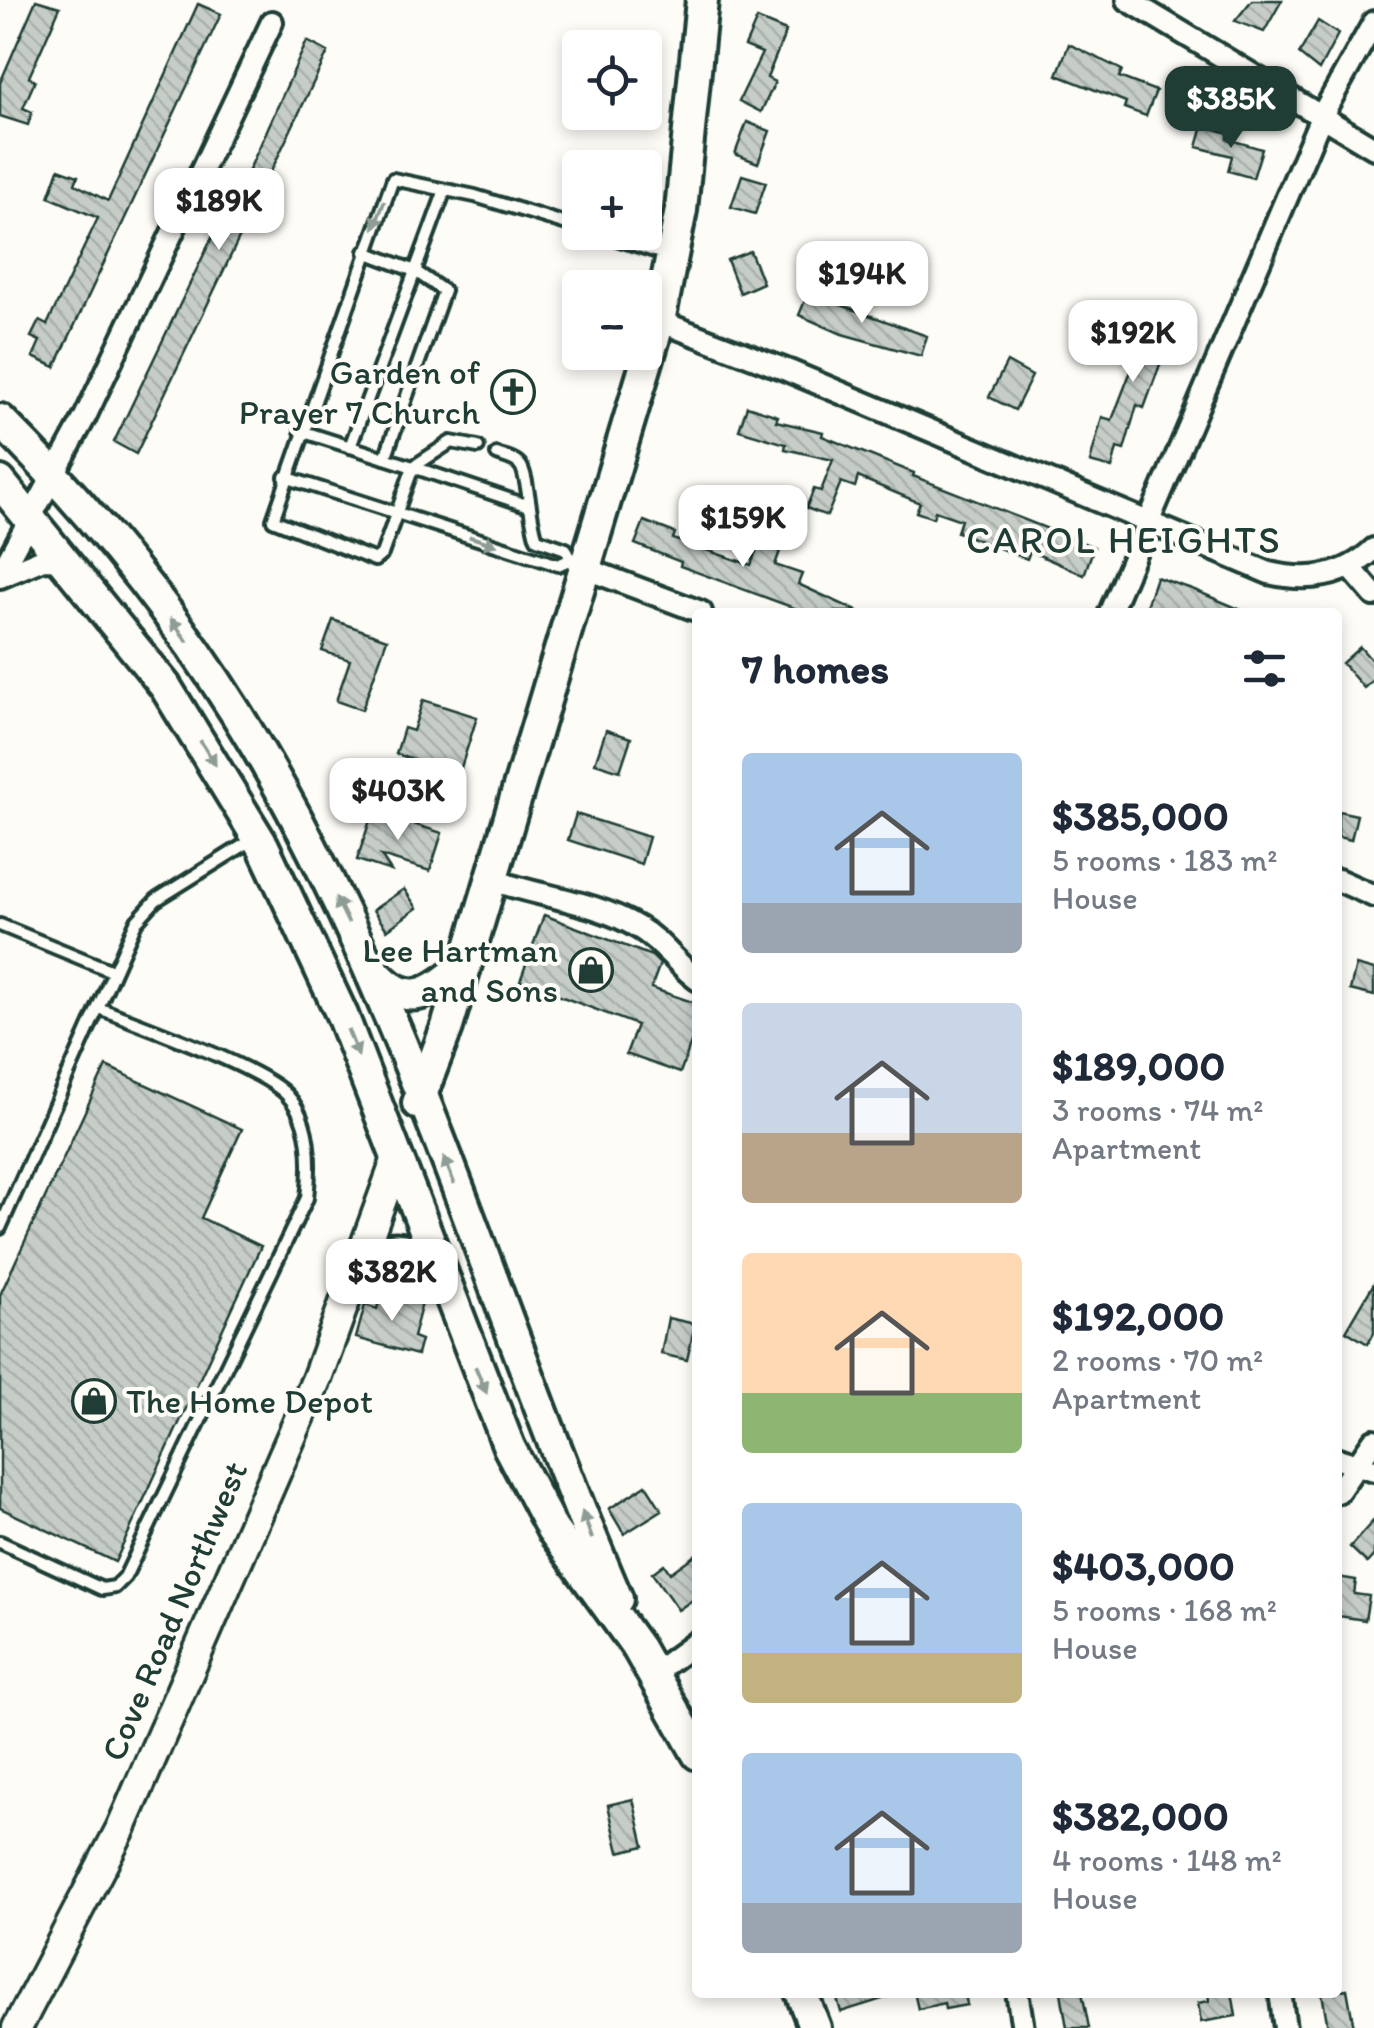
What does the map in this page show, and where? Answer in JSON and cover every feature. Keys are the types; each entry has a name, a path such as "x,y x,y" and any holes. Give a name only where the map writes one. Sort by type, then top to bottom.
{"main road":[{"name":"Cove Road Northwest","path":"662,305 674,257 702,0"},
{"name":"Cove Road Northwest","path":"397,1158 465,965 577,564 642,370"},
{"path":"0,420 146,585 255,744 325,874 363,957 645,1661"},
{"path":"0,482 166,686 258,836 342,1015 436,1268 533,1497 645,1661 692,1743"},
{"path":"363,957 382,981 405,994 439,987 465,965"},
{"path":"357,1263 395,1246 412,1249 436,1268"},
{"path":"804,1998 815,2028"}],"street":[{"path":"1128,0 1374,148"},
{"path":"0,575 53,476 272,22"},
{"path":"1112,608 1322,115 1374,22"},
{"path":"662,323 789,371 1148,524 1292,578 1331,575 1374,549"},
{"path":"0,575 43,558 67,560"},
{"path":"577,564 692,609"},
{"path":"1350,567 1374,595"},
{"path":"490,880 529,894 573,900 638,927 692,975"},
{"path":"1342,882 1374,896"},
{"name":"Cove Road Northwest","path":"16,2028 76,1922 121,1828 317,1378 397,1158"},
{"path":"1342,1488 1366,1467 1374,1440"},
{"path":"645,1661 692,1642"},
{"path":"1018,1998 1022,2028"},
{"path":"1281,1998 1285,2028"}],"lane":[{"path":"478,447 450,442 413,468 382,554 375,560 273,520 393,178 562,223"},
{"path":"350,446 445,190"},
{"path":"652,250 674,257"},
{"path":"365,252 415,271 444,291 385,458"},
{"path":"302,431 526,505"},
{"path":"497,454 519,463 524,470 526,505 537,539 566,548 577,564"},
{"path":"285,477 558,565 577,564"},
{"path":"0,1228 136,922 156,900 258,836"},
{"path":"0,924 112,971"},
{"path":"0,1542 102,1589 115,1587 126,1577 307,1198 307,1142 299,1111 286,1093 260,1076 99,1008"}],"building":[{"path":"36,0 60,7 29,77 35,81 23,108 32,112 28,125 0,116 0,83"},
{"path":"1252,0 1282,0 1264,32 1235,21"},
{"path":"198,4 221,14 55,367 33,357 40,341 31,337 39,321 47,325 98,218 49,197 59,169 78,176 75,184 108,201"},
{"path":"757,19 786,31 767,78 775,82 761,112 739,101 762,53 745,46"},
{"path":"1318,21 1338,34 1319,70 1299,54"},
{"path":"307,41 328,52 136,454 114,442 241,177 245,179"},
{"path":"1069,44 1122,70 1119,77 1156,91 1146,116 1124,108 1126,102 1057,75"},
{"path":"747,122 770,131 758,163 735,154"},
{"path":"1203,126 1229,133 1227,139 1262,149 1253,178 1228,171 1232,156 1197,147"},
{"path":"742,175 766,182 755,214 731,207"},
{"path":"750,251 763,283 740,293 727,260"},
{"path":"808,293 927,336 921,356 842,334 799,315"},
{"path":"1130,312 1175,324 1144,408 1137,405 1124,450 1117,448 1112,468 1090,462 1102,417 1112,420 1142,342 1123,337"},
{"path":"1007,362 1032,376 1015,410 989,397"},
{"path":"747,406 778,416 776,421 823,432 822,436 914,473 913,476 1094,547 1084,575 1030,551 1027,559 957,532 961,520 935,511 933,518 916,512 920,503 858,477 855,487 841,482 827,516 806,508 814,489 821,491 833,460 785,449 786,444 739,430"},
{"path":"644,521 675,533 673,539 751,565 763,533 784,540 775,565 802,574 798,584 850,608 794,608 680,566 681,562 635,544"},
{"path":"1156,577 1237,608 1145,608"},
{"path":"333,620 387,639 362,710 336,701 350,660 322,651"},
{"path":"1360,647 1374,663 1374,679 1364,688 1342,663"},
{"path":"423,700 477,717 459,774 396,754 404,728 413,731"},
{"path":"606,730 631,738 620,771 595,763"},
{"path":"373,811 442,833 430,871 381,856 391,871 357,860"},
{"path":"1342,812 1357,815 1351,840 1342,838"},
{"path":"576,814 649,837 641,864 568,840"},
{"path":"404,889 417,908 387,930 373,910"},
{"name":"Lee Hartman and Sons","path":"544,915 652,956 660,964 651,988 692,1002 692,1040 680,1073 626,1054 637,1025 520,981"},
{"path":"1356,965 1374,970 1374,996 1350,990"},
{"name":"The Home Depot","path":"106,1066 242,1129 201,1218 261,1246 115,1562 0,1508 0,1295"},
{"path":"1374,1283 1374,1333 1368,1344 1346,1331"},
{"path":"381,1292 422,1303 413,1337 421,1340 417,1355 356,1338 365,1305 377,1309"},
{"path":"668,1318 692,1323 687,1360 661,1354"},
{"path":"646,1485 662,1510 624,1534 609,1509"},
{"path":"1374,1520 1374,1555 1367,1563 1350,1547"},
{"path":"692,1557 692,1600 678,1610 652,1573 664,1564 670,1573"},
{"path":"1342,1578 1356,1580 1354,1594 1369,1596 1365,1620 1342,1617"},
{"path":"633,1799 644,1846 619,1852 608,1805"},
{"path":"1347,1989 1354,2028 1328,2028 1323,1998 1342,1998 1342,1990"},
{"path":"837,1998 886,1998 841,2012"},
{"path":"915,1998 966,1998 967,2005 945,2009 944,2003 918,2009"},
{"path":"1062,1998 1083,1998 1089,2028 1067,2028"},
{"path":"1209,1998 1233,1998 1236,2016 1201,2022 1198,2003"}],"place":[{"name":"Garden of Prayer 7 Church","path":"513,392"},
{"name":"Lee Hartman and Sons","path":"591,970"},
{"name":"The Home Depot","path":"94,1401"}],"district":[{"name":"CAROL HEIGHTS","path":"1124,540"}]}
